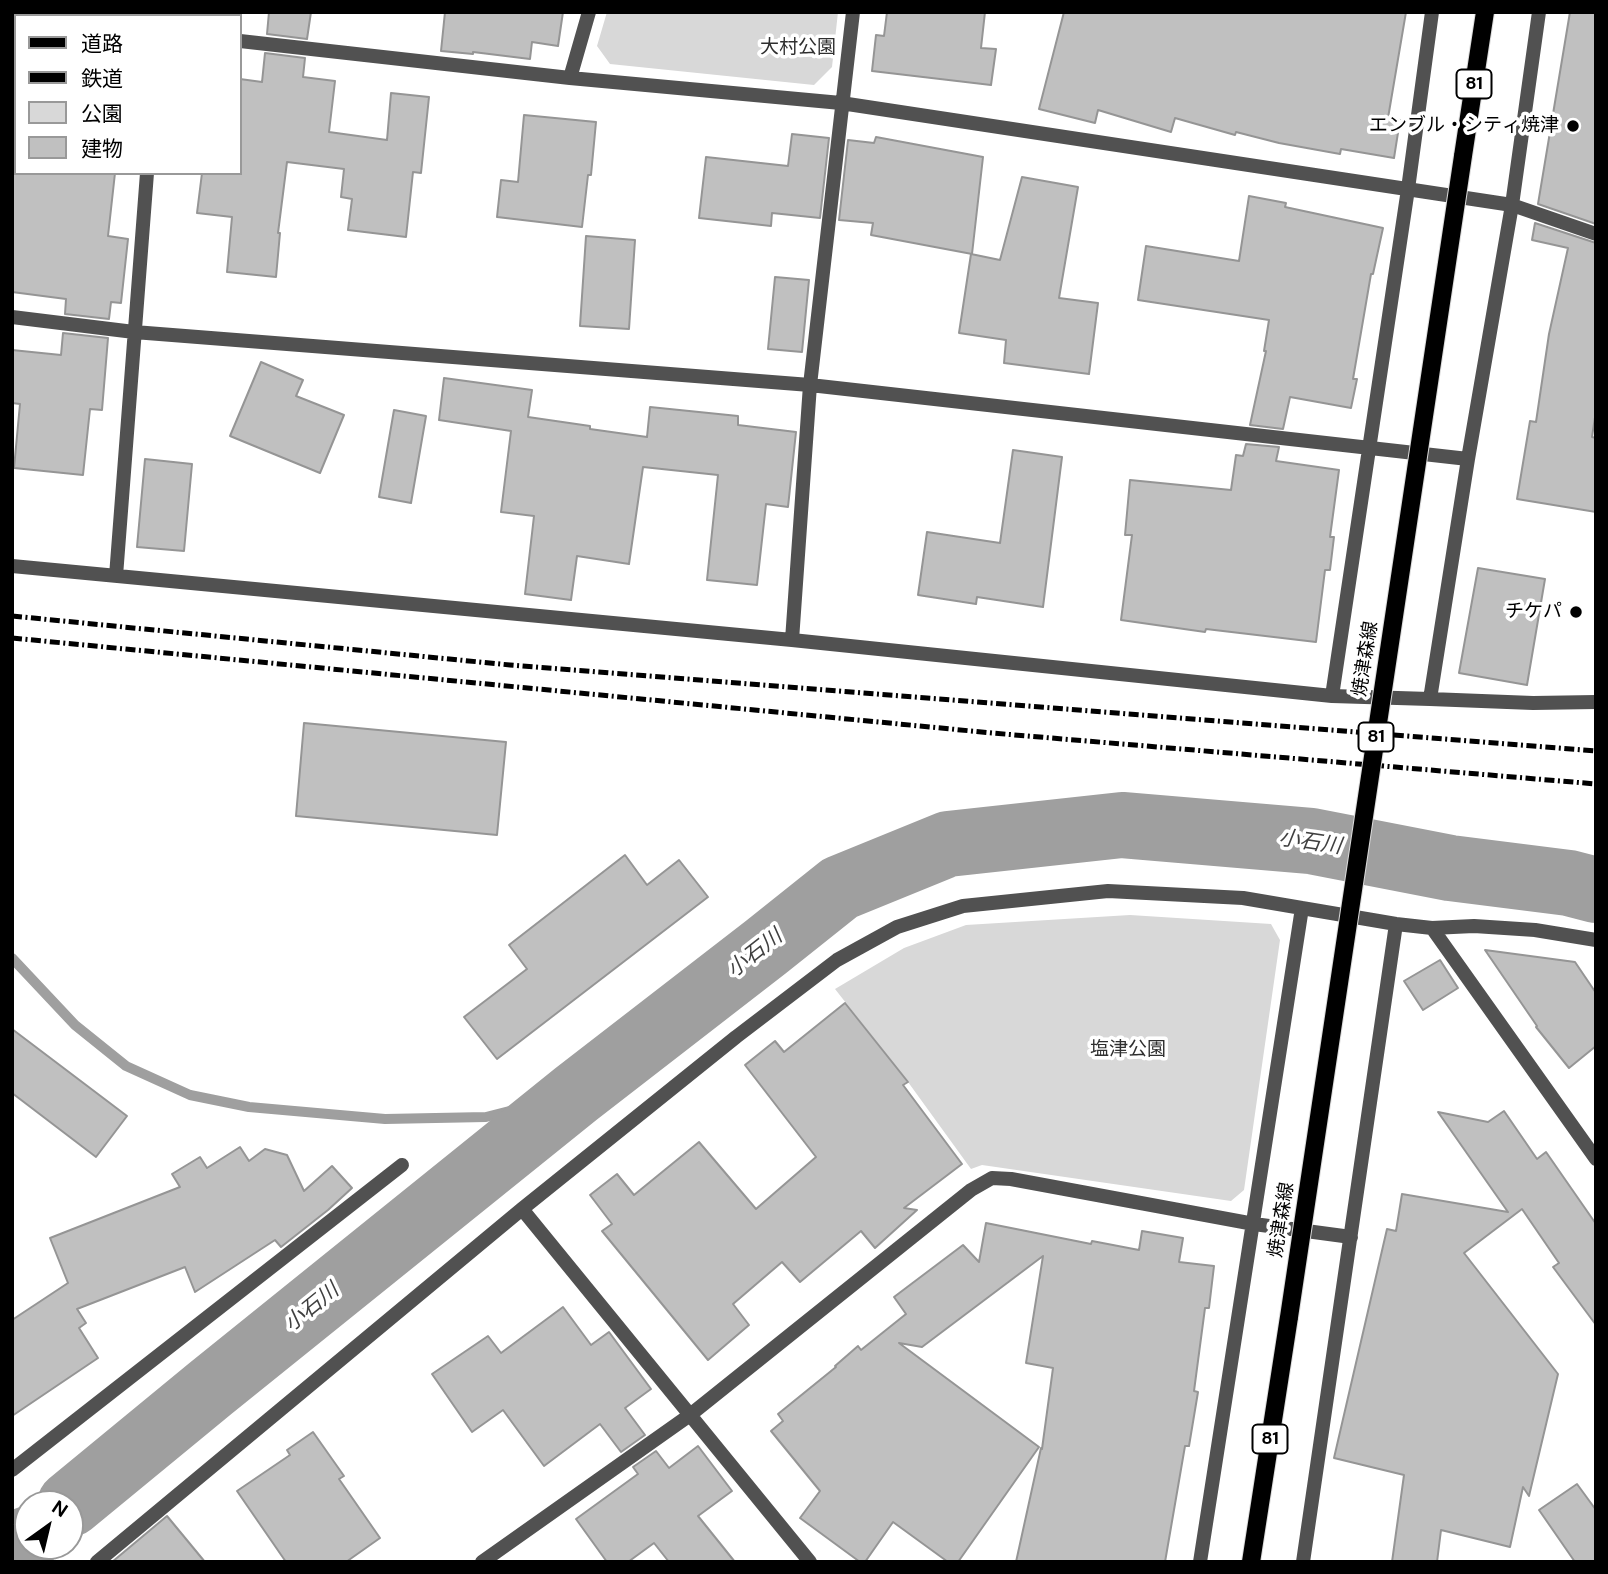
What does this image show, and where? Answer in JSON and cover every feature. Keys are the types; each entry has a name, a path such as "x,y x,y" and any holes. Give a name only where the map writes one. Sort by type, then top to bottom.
{"main road":[{"name":"焼津森線","path":"1251,1562 1485,12"}],"street":[{"path":"570,78 589,12"},
{"path":"792,640 810,385 853,12"},
{"path":"1332,696 1432,12"},
{"path":"1430,699 1512,205 1539,12"},
{"path":"242,41 570,78 841,103 1512,205 1596,234"},
{"path":"116,576 147,175"},
{"path":"12,317 134,332 810,385 1468,459"},
{"path":"12,566 792,640 1332,696 1533,703 1596,702"},
{"path":"97,1562 522,1209 736,1037 837,960 897,927 963,906 1108,891 1243,898 1396,924 1432,928 1474,926 1535,930 1596,940"},
{"path":"1200,1562 1302,908"},
{"path":"1303,1562 1396,924"},
{"path":"1432,928 1596,1159"},
{"path":"12,1470 402,1165"},
{"path":"482,1562 690,1415 971,1190 992,1178 1011,1179 1254,1224 1351,1237"},
{"path":"522,1209 810,1562"}],"green space":[{"name":"大村公園","path":"607,12 838,12 832,67 814,85 610,64 597,46"},
{"name":"塩津公園","path":"1130,915 1271,924 1280,940 1244,1190 1231,1201 982,1165 971,1169 908,1082 835,989 904,948 966,925"}],"building":[{"path":"269,12 311,12 307,39 267,34"},
{"path":"445,12 563,12 558,46 532,42 530,59 441,51"},
{"path":"887,12 985,12 981,48 996,49 991,85 872,71 876,35 884,36"},
{"path":"1064,12 1406,12 1388,118 1400,120 1394,158 1341,149 1340,154 1236,132 1235,135 1175,118 1171,132 1098,110 1095,123 1039,109"},
{"name":"エンブル・シティ焼津","path":"1570,12 1596,12 1596,224 1538,204"},
{"path":"265,53 305,58 303,77 335,81 329,132 387,140 391,93 429,97 421,173 413,172 406,237 348,230 352,199 341,197 344,169 287,162 278,233 276,277 227,272 232,217 197,213 202,175 242,175 242,79 262,82"},
{"path":"524,115 596,122 582,227 497,217 501,180 518,182"},
{"path":"792,134 829,138 820,218 772,213 771,226 699,218 706,157 788,166"},
{"path":"876,137 983,157 972,254 871,235 873,223 839,220 848,140 874,143"},
{"path":"12,173 115,175 108,236 128,239 121,303 111,302 109,319 65,314 66,299 12,292"},
{"path":"1022,177 1078,187 1059,298 1098,303 1089,374 1004,363 1006,340 959,333 971,254 1000,260"},
{"path":"1249,196 1286,203 1285,207 1383,228 1371,274 1353,379 1357,379 1351,408 1290,397 1283,429 1250,425 1266,351 1269,320 1138,300 1146,246 1239,261"},
{"path":"1535,223 1596,243 1596,411 1592,437 1596,438 1596,512 1517,499 1530,421 1536,422 1549,334 1568,248 1532,240"},
{"path":"586,236 635,240 629,329 580,326"},
{"path":"775,277 809,280 802,352 768,349"},
{"path":"63,333 108,338 102,410 90,409 83,475 14,468 20,404 12,403 12,350 61,355"},
{"path":"261,362 303,380 296,396 344,415 320,473 230,436"},
{"path":"444,378 532,390 528,417 590,426 590,429 647,437 650,407 738,416 738,425 796,432 788,507 766,504 757,585 707,580 718,475 643,467 629,564 577,556 571,600 525,594 534,516 501,512 511,431 439,420"},
{"path":"394,410 426,416 411,503 379,497"},
{"path":"1246,444 1279,447 1276,461 1339,470 1330,537 1334,537 1330,570 1325,570 1316,642 1206,629 1205,632 1121,620 1132,535 1125,535 1130,480 1231,490 1236,455 1243,456"},
{"path":"1013,450 1062,457 1043,607 977,597 976,604 918,595 927,532 1000,543"},
{"path":"145,459 192,464 184,551 137,547"},
{"path":"1478,568 1545,579 1527,685 1459,673"},
{"path":"304,723 506,742 497,835 296,816"},
{"path":"625,855 647,885 679,860 708,897 497,1059 464,1017 527,969 509,945"},
{"path":"1485,950 1575,962 1596,993 1596,1046 1569,1068 1536,1027"},
{"path":"1440,960 1458,988 1423,1010 1404,981"},
{"path":"845,1003 908,1082 903,1085 962,1164 904,1208 917,1210 875,1248 861,1231 800,1282 782,1262 733,1304 749,1325 708,1360 602,1231 612,1224 590,1195 617,1174 634,1195 699,1142 756,1209 816,1157 745,1065 775,1041 784,1052"},
{"path":"12,1029 127,1116 96,1157 12,1093"},
{"path":"1504,1111 1537,1159 1546,1152 1596,1224 1596,1325 1553,1267 1559,1263 1522,1209 1464,1253 1558,1374 1529,1496 1523,1487 1510,1547 1441,1530 1437,1562 1392,1562 1404,1475 1334,1458 1387,1229 1396,1231 1402,1194 1508,1212 1438,1112 1488,1122"},
{"path":"240,1147 249,1161 265,1149 287,1155 304,1191 332,1166 352,1188 281,1247 275,1240 195,1292 185,1267 77,1309 86,1323 79,1328 98,1358 12,1416 12,1320 68,1283 50,1238 180,1187 172,1174 200,1157 207,1168"},
{"path":"986,1223 1091,1244 1092,1241 1139,1250 1142,1231 1183,1238 1179,1262 1214,1266 1209,1308 1205,1308 1194,1391 1198,1392 1189,1446 1185,1446 1165,1562 1016,1562 1042,1449 1053,1368 1026,1363 1043,1256 922,1347 899,1343 1039,1447 958,1562 948,1562 893,1522 865,1562 860,1562 800,1518 820,1491 771,1431 783,1421 778,1414 858,1346 861,1350 906,1314 894,1297 963,1245 979,1262"},
{"path":"563,1307 591,1345 609,1332 651,1389 625,1408 645,1435 621,1452 600,1424 544,1466 503,1410 472,1432 432,1374 488,1336 501,1353"},
{"path":"313,1432 344,1476 339,1479 380,1538 346,1562 286,1562 237,1491 290,1455 287,1450"},
{"path":"698,1446 732,1491 698,1516 735,1562 669,1562 654,1543 628,1562 607,1562 576,1519 638,1474 633,1467 656,1451 669,1468"},
{"path":"1577,1484 1596,1510 1596,1562 1575,1562 1539,1510"},
{"path":"167,1516 205,1562 112,1562"}],"waterway":[{"name":"小石川","path":"84,1492 576,1094 840,888 948,844 1122,825 1311,841 1450,868 1569,883 1596,890"},
{"path":"12,958 75,1025 126,1066 190,1095 249,1107 385,1119 486,1117 576,1094"}],"railway":[{"path":"12,616 510,665 1596,751"},
{"path":"12,638 992,733 1596,784"}],"place":[{"name":"エンブル・シティ焼津","path":"1573,126"},
{"name":"チケパ","path":"1576,612"}]}
